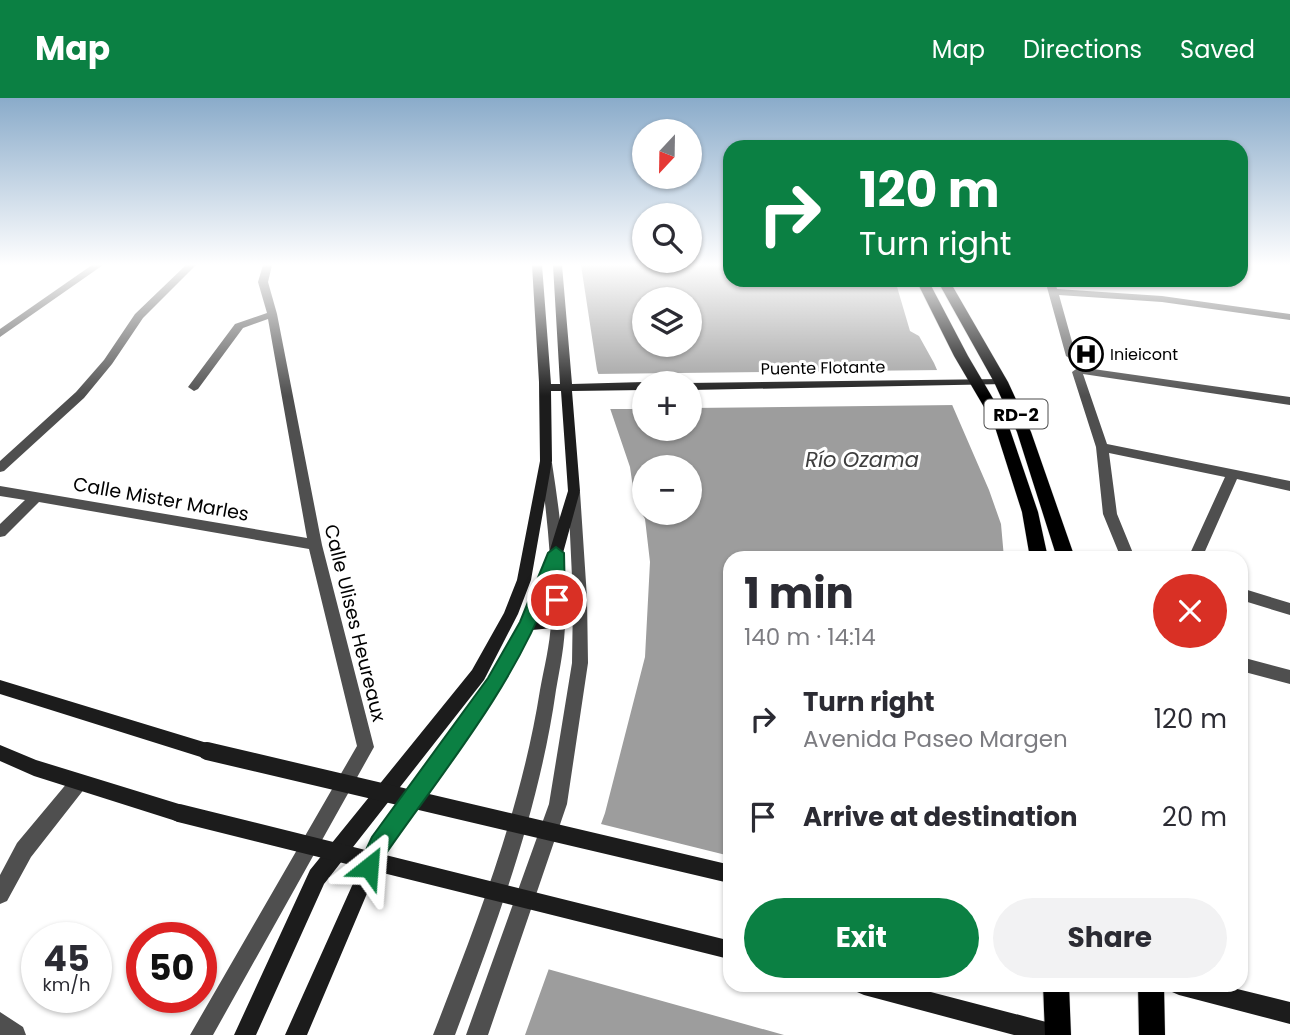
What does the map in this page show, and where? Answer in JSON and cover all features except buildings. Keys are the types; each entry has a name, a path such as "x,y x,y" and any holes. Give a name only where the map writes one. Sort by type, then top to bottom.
{"main road":[{"path":"245,1035 317,877 478,675 511,614 524,580 546,461 539,309"},
{"path":"296,1035 379,845 495,683 528,624 556,553 574,491 559,309"},
{"name":"RD-2","path":"935,309 1001,424 1030,512 1038,551"},
{"name":"RD-2","path":"959,309 1001,382 1024,432 1064,551"},
{"name":"Puente Flotante","path":"702,386 1001,382"},
{"path":"544,388 632,386"},
{"path":"528,624 558,623"},
{"path":"0,687 207,751 723,872"},
{"path":"0,752 33,768 179,813 723,948"},
{"path":"891,992 1056,1035 1056,992"},
{"path":"1151,992 1152,1035"},
{"path":"1208,992 1290,1013"}],"street":[{"path":"0,334 36,309"},
{"path":"0,468 80,395 146,309"},
{"name":"Calle Ulises Heureaux","path":"201,1035 366,747 315,545 271,309"},
{"path":"1058,309 1071,356"},
{"path":"1231,309 1290,317"},
{"path":"194,387 239,326 272,314"},
{"path":"1125,551 1110,514 1102,447 1077,372 1079,370 1290,401"},
{"path":"1102,447 1290,486"},
{"path":"444,1035 505,873 529,795 546,717 558,623 554,514 546,461"},
{"path":"1198,551 1233,474"},
{"name":"Calle Mister Marles","path":"0,491 315,545"},
{"path":"477,1035 558,804 580,663 580,598 574,491"},
{"path":"0,532 36,496"},
{"path":"1248,596 1290,609"},
{"path":"1248,666 1290,677"},
{"path":"0,894 24,850 79,782"},
{"path":"0,1023 15,1035"}],"water":[{"name":"Río Ozama","path":"588,309 632,309 632,357 702,357 702,309 903,309 910,331 919,336 934,363 989,490 1001,524 1003,551 723,551 723,992 771,992 1022,1035 525,1035 605,813 645,657 650,562 646,525 702,525 702,455 632,455 632,481 630,467 597,370"}],"pier":[{"path":"941,370 956,405 702,408 702,373"},
{"path":"594,374 632,374 632,409 606,409"},
{"path":"597,823 723,854 723,992 1020,992 1026,1035 784,1035 544,968"}],"place":[{"name":"Inieicont","path":"1086,354"}],"route":[{"path":"369,867 379,845 495,683 528,624 556,553 557,600"}]}
